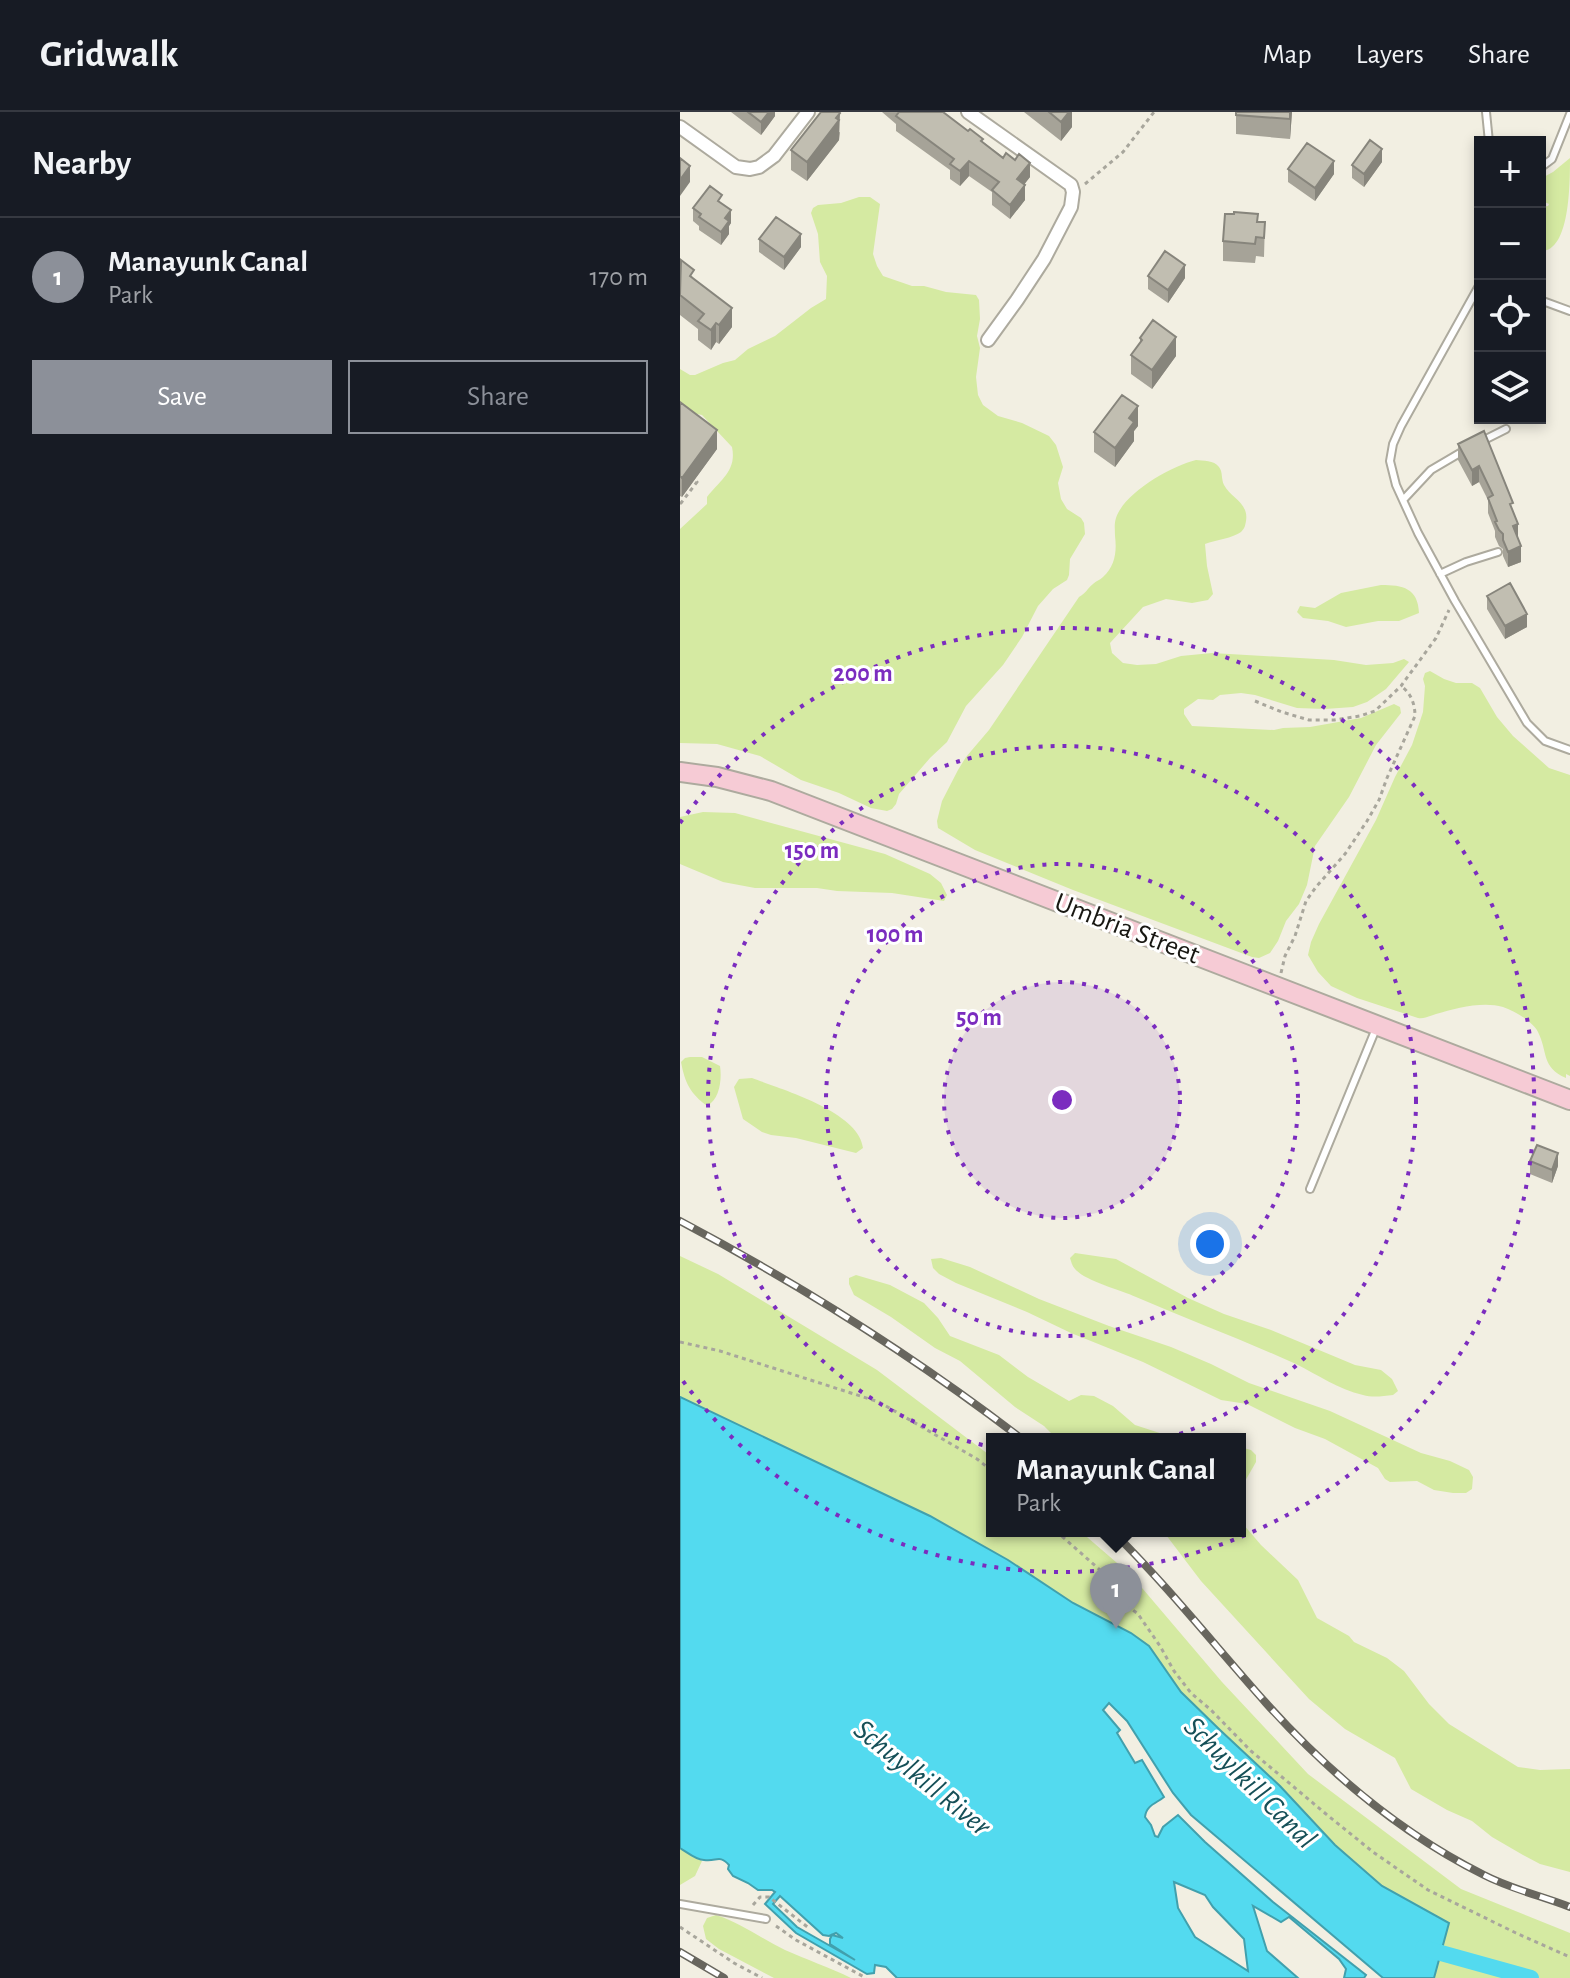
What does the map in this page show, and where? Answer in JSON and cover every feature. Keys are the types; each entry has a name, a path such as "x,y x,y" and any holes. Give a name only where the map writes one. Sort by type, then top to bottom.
{"main road":[{"name":"Umbria Street","path":"680,772 771,791 1570,1100"}],"street":[{"path":"680,127 736,167 750,169 759,167 774,156 808,112"},
{"path":"968,112 1077,186 1071,207 1044,259 988,340"}],"lane":[{"path":"1486,112 1488,136"},
{"path":"1546,164 1552,159 1570,114"},
{"path":"1474,295 1401,426 1390,461 1396,485 1440,574 1527,723 1545,741 1570,750"},
{"path":"1546,302 1570,311"},
{"path":"1403,500 1422,477 1439,463 1506,429"},
{"path":"1440,574 1498,552"},
{"path":"1310,1189 1377,1026"},
{"path":"680,1904 766,1919"}],"path":[{"path":"1077,186 1123,152 1154,112"},
{"path":"680,503 697,482 694,480"},
{"path":"1255,701 1309,720 1334,720 1375,711 1401,686 1436,638 1454,599"},
{"path":"1277,988 1285,956 1306,901 1359,835 1379,800 1415,716 1412,699 1401,686"},
{"path":"680,1342 720,1351 879,1402 986,1466"},
{"path":"1063,1537 1100,1570 1117,1598 1138,1614 1191,1693 1251,1751 1326,1814 1428,1890 1570,1957"},
{"path":"749,1916 755,1901 767,1896 810,1929"},
{"path":"766,1919 796,1940 866,1978"},
{"path":"680,1927 762,1978"}],"green space":[{"path":"1570,158 1563,230 1557,241 1546,250 1546,206 1549,204 1546,203 1546,176"},
{"path":"870,197 880,204 873,254 883,276 912,286 976,295 980,319 977,336 980,348 976,377 978,395 983,405 998,416 1049,436 1056,445 1063,467 1058,483 1061,499 1067,509 1081,518 1085,534 1070,559 1067,580 1053,589 1038,606 1003,665 966,706 947,742 899,794 892,809 887,811 871,808 801,780 760,756 717,744 680,743 680,529 707,504 707,497 730,469 733,455 732,447 702,415 680,405 680,369 695,375 735,360 826,299 827,276 820,262 818,234 811,213 818,205 841,203"},
{"path":"1196,460 1211,462 1219,467 1227,490 1245,510 1245,527 1234,536 1205,544 1213,594 1208,600 1192,603 1166,599 1143,607 1110,643 1112,653 1123,663 1137,665 1212,653 1334,660 1366,665 1404,659 1409,662 1386,689 1353,707 1297,708 1241,693 1220,695 1213,700 1198,699 1184,709 1192,726 1274,730 1361,718 1394,704 1400,707 1401,713 1376,745 1349,797 1315,846 1307,885 1299,904 1286,921 1270,953 1259,958 1073,890 975,850 938,828 937,821 942,801 966,757 989,730 1079,597 1103,577 1113,563 1115,520 1128,499 1174,468"},
{"path":"1381,585 1408,590 1416,598 1419,613 1399,621 1346,627 1303,618 1297,612 1300,606 1315,608 1341,593"},
{"path":"1430,671 1444,679 1472,683 1480,688 1497,717 1513,736 1549,768 1570,775 1570,1076 1566,1074 1566,1078 1549,1064 1536,1028 1513,1011 1495,1005 1478,1005 1418,1018 1331,986 1308,955 1319,924 1376,820 1412,745 1423,712 1423,679 1425,673"},
{"path":"703,812 735,813 885,854 930,874 941,883 947,895 944,901 892,893 755,888 723,882 680,864 680,817"},
{"path":"690,1057 702,1057 720,1066 719,1088 715,1099 707,1106 692,1092 684,1076 681,1062"},
{"path":"752,1078 799,1095 834,1113 859,1135 863,1148 856,1153 762,1132 743,1119 734,1087 739,1079"},
{"path":"1075,1253 1116,1259 1224,1314 1355,1365 1381,1370 1392,1379 1398,1391 1393,1395 1374,1397 1345,1389 1276,1355 1087,1277 1072,1265 1070,1258"},
{"path":"680,1256 718,1274 877,1370 986,1452 986,1537 1087,1537 1131,1575 1222,1682 1308,1774 1461,1889 1570,1933 1570,1978 1383,1978 1191,1815 1173,1793 1127,1721 1109,1703 1008,1560 930,1516 680,1397"},
{"path":"941,1258 970,1267 1039,1299 1171,1347 1249,1383 1330,1411 1421,1453 1450,1461 1469,1470 1473,1477 1472,1489 1466,1493 1453,1493 1434,1490 1417,1481 1390,1482 1378,1468 1325,1439 1247,1404 1221,1400 1143,1362 956,1283 933,1268 931,1259"},
{"path":"856,1275 890,1285 924,1303 950,1336 999,1355 1028,1377 1069,1401 1081,1395 1094,1396 1113,1406 1135,1425 1160,1433 1051,1433 960,1361 854,1295 849,1278"},
{"path":"1246,1449 1256,1455 1256,1462 1246,1480"},
{"path":"1246,1528 1298,1580 1317,1618 1404,1671 1449,1724 1518,1767 1570,1769 1570,1872 1540,1864 1492,1837 1472,1821 1411,1789 1395,1758 1345,1729 1309,1699 1201,1581 1168,1537 1246,1537"},
{"path":"680,1848 702,1861 695,1876 680,1885"},
{"path":"716,1915 785,1950 851,1978 774,1978 706,1939 703,1926 707,1918"}],"water":[{"name":"Schuylkill River","path":"680,1397 930,1516 1008,1560 1073,1603 1131,1633 1149,1646 1181,1692 1280,1786 1335,1845 1382,1886 1449,1923 1434,1978 1383,1978 1191,1815 1173,1793 1127,1721 1109,1703 1103,1710 1120,1730 1117,1733 1135,1763 1142,1760 1164,1797 1150,1807 1145,1817 1155,1836 1158,1837 1163,1827 1178,1815 1273,1902 1366,1975 1364,1978 1344,1978 1346,1969 1339,1959 1289,1917 1281,1922 1253,1906 1267,1951 1298,1978 897,1978 886,1967 875,1965 874,1973 867,1974 796,1933 765,1904 775,1892 758,1890 733,1876 729,1865 723,1860 701,1860 680,1848","holes":["1174,1882 1205,1895 1244,1939 1248,1971 1195,1937 1178,1908","780,1896 823,1935 836,1933 843,1938 832,1935 830,1944 855,1960 797,1927 773,1904"]}],"building":[{"path":"748,112 769,112 761,122"},
{"path":"821,112 839,112 836,118 839,120 807,162 791,150"},
{"path":"899,112 943,112 968,131 970,129 1003,158 1006,153 1015,160 1019,154 1030,163 1017,179 1025,185 1010,205 992,190 999,182 969,161 960,171 950,164 954,159 896,116"},
{"path":"1049,112 1069,112 1061,122"},
{"path":"1236,112 1290,112 1290,119 1236,115"},
{"path":"1370,140 1382,149 1364,174 1352,165"},
{"path":"1307,143 1334,161 1315,188 1288,169"},
{"path":"680,158 690,166 680,180"},
{"path":"710,186 722,195 718,201 731,210 725,218 729,221 721,232 699,217 701,214 693,208"},
{"path":"1225,214 1258,214 1257,222 1265,222 1264,238 1256,237 1255,244 1223,241"},
{"path":"776,217 801,234 784,257 759,239"},
{"path":"1165,251 1185,265 1168,290 1148,276"},
{"path":"681,260 694,270 690,276 732,308 711,330 698,321 704,314 680,295"},
{"path":"1153,320 1176,337 1152,370 1131,355"},
{"path":"1122,395 1138,406 1129,418 1134,422 1115,448 1094,432"},
{"path":"680,402 717,430 682,478 680,476"},
{"path":"1484,431 1513,503 1510,504 1518,524 1513,526 1521,546 1508,552 1488,498 1493,495 1479,466 1472,470 1458,444"},
{"path":"1510,583 1527,614 1505,626 1487,596"},
{"path":"1537,1145 1558,1153 1552,1170 1530,1161"}],"waterway":[{"name":"Schuylkill Canal","path":"1423,1948 1531,1978"}],"railway":[{"path":"680,1221 856,1323 1014,1433"},
{"path":"1118,1537 1290,1729 1368,1800 1424,1841 1484,1875 1570,1907"},
{"path":"680,1952 724,1978"}],"place":[{"name":"Manayunk Canal","path":"1116,1629"}]}
